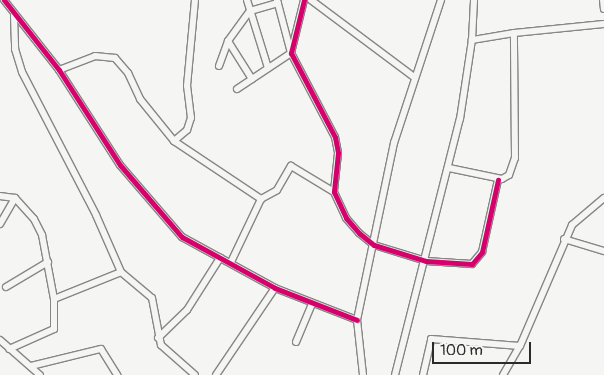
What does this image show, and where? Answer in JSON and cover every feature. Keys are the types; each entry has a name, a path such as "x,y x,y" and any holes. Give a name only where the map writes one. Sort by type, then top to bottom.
{"street":[{"path":"4,0 14,16 59,70 120,165 164,219 182,237 231,262 275,288 312,304 358,320"},
{"path":"174,141 187,130 191,118 187,86 195,0"},
{"path":"247,0 268,68"},
{"path":"237,89 291,53 304,0"},
{"path":"311,0 414,77"},
{"path":"363,375 358,320 394,143 414,77 441,0"},
{"path":"395,375 449,168 472,40 474,0"},
{"path":"603,0 604,9"},
{"path":"219,66 228,41 250,11 277,2 291,53 335,137 338,153 334,192 346,218 374,245 426,261 466,266 479,258 498,180"},
{"path":"14,16 15,49 22,72 96,215 121,272 152,298 158,338 195,375"},
{"path":"472,40 514,33 604,24"},
{"path":"449,168 498,180 509,175 515,158 514,33"},
{"path":"228,41 252,79"},
{"path":"59,70 95,56 116,58 128,73 140,99 174,141 261,199"},
{"path":"231,262 261,199 276,190 287,169 293,166 334,192"},
{"path":"0,196 15,198 34,219 48,262 54,299 54,330 9,349"},
{"path":"0,224 15,198"},
{"path":"503,375 520,346 564,239 582,212 604,198"},
{"path":"564,239 604,251"},
{"path":"158,338 186,310 220,258"},
{"path":"6,287 48,262"},
{"path":"54,299 121,272"},
{"path":"216,375 275,288"},
{"path":"296,342 312,304"},
{"path":"423,375 431,339 520,346"},
{"path":"0,340 40,375"},
{"path":"30,366 102,349 117,375"}],"cycle path":[{"path":"4,0 59,70 120,165 182,237 275,288 357,320"},
{"path":"304,0 291,53 335,137 338,153 334,192 346,218 359,233 374,245 426,261 472,264 482,252 498,180"}]}
